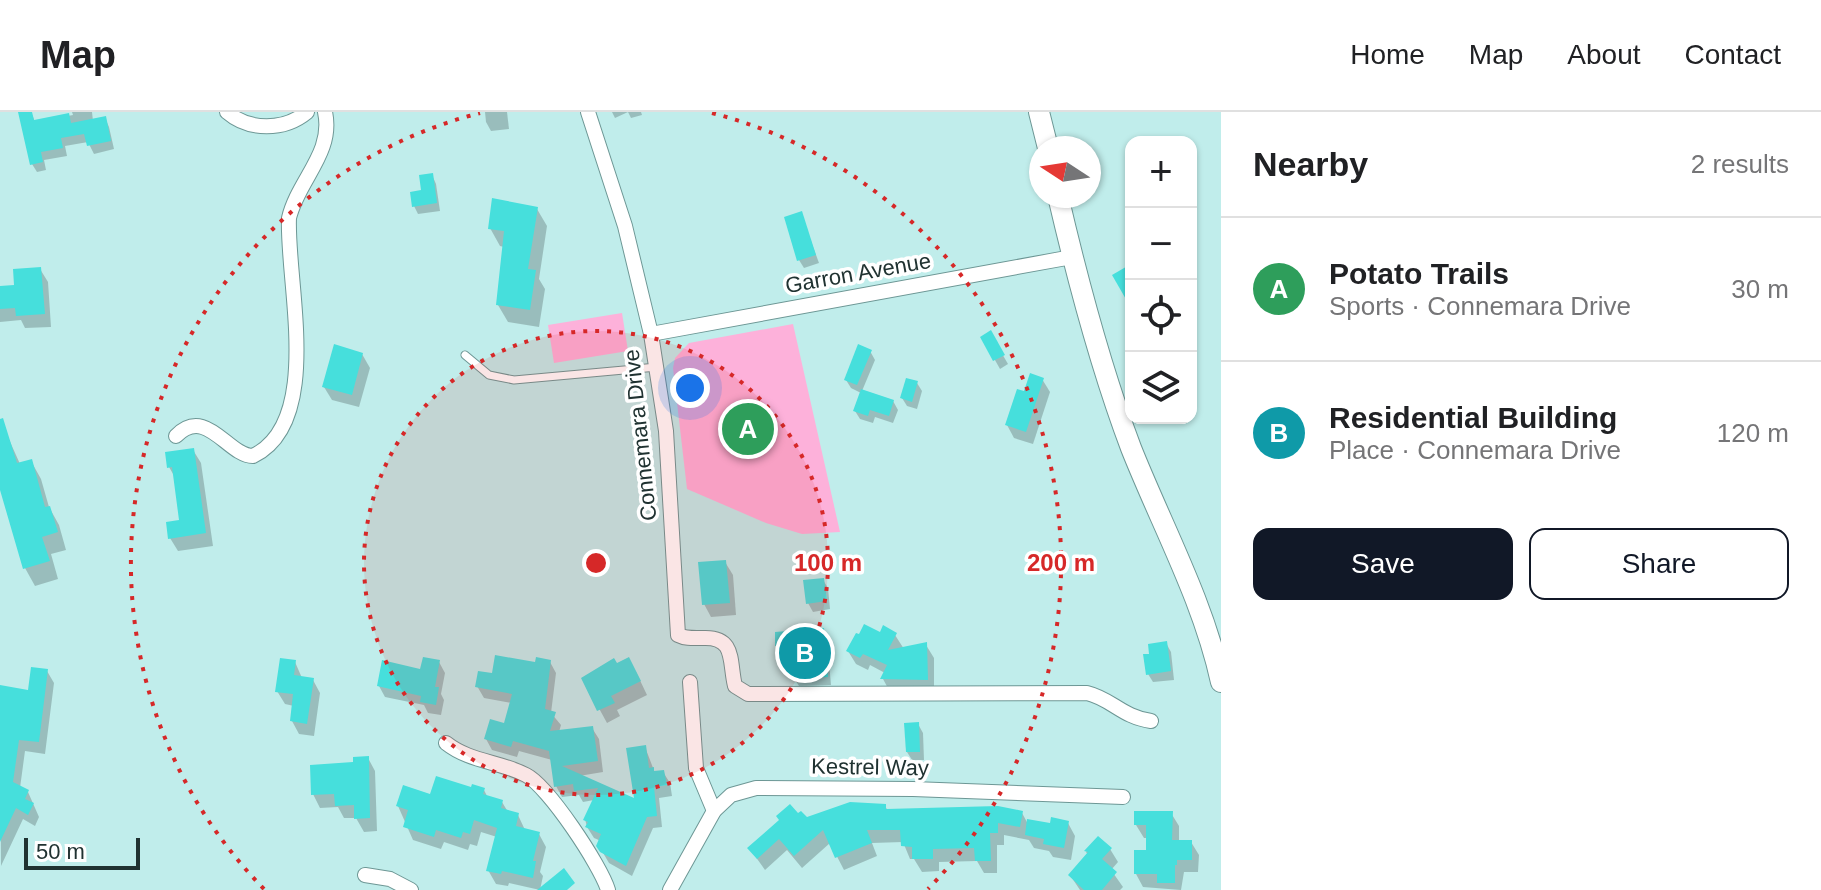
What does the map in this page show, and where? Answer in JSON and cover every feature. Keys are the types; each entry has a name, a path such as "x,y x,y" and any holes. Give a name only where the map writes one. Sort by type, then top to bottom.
{"street":[{"path":"227,112 243,123 268,126 289,123 307,112"},
{"path":"176,436 191,427 209,430 244,455 253,456 268,445 287,419 296,389 289,218 296,195 326,144 328,131 325,112"},
{"name":"Connemara Drive","path":"588,112 625,226 657,367 666,431 676,632 679,637 717,638 726,643 735,686 748,694 1087,693 1134,719 1151,721"},
{"path":"1039,112 1045,136"},
{"path":"1061,208 1088,320 1110,392 1195,598 1221,682"},
{"name":"Garron Avenue","path":"651,334 1072,257"},
{"path":"690,682 696,768 714,811"},
{"path":"446,743 461,755 527,775 543,787 596,863 608,890"},
{"name":"Kestrel Way","path":"670,890 714,811 731,795 756,788 913,789 1123,797"},
{"path":"365,875 378,875 411,890"}],"lane":[{"path":"465,355 489,375 514,380 657,367"}],"shaded area":[{"path":"622,313 628,351 554,363 548,325"},
{"path":"793,324 840,532 802,534 766,523 687,489 673,368 675,358 689,343"}],"building":[{"path":"18,112 32,112 34,120 69,113 71,123 106,116 111,141 87,146 84,134 61,138 63,148 41,152 43,162 30,165"},
{"path":"433,173 437,203 412,207 410,192 421,190 419,175"},
{"path":"492,198 538,207 528,269 536,270 530,310 496,305 504,231 488,229"},
{"path":"802,211 816,255 797,261 784,217"},
{"path":"41,267 45,314 16,316 15,308 0,309 0,286 14,285 13,269"},
{"path":"1125,267 1125,298 1112,275"},
{"path":"991,330 1005,355 993,361 980,337"},
{"path":"334,344 363,353 352,395 322,387"},
{"path":"858,344 872,350 857,385 844,380"},
{"path":"1030,373 1044,378 1026,432 1005,425 1017,389 1024,391"},
{"path":"906,378 918,381 912,402 900,398"},
{"path":"861,389 894,400 889,416 870,410 868,416 853,411"},
{"path":"3,418 17,463 32,459 45,507 50,506 58,532 42,537 50,561 23,569 0,490 0,419"},
{"path":"194,448 206,533 168,539 166,522 179,520 172,467 167,468 165,452"},
{"path":"726,560 730,603 702,605 698,562"},
{"path":"824,578 827,601 806,604 803,580"},
{"path":"864,624 880,632 883,625 897,633 888,650 927,642 928,680 880,679 887,665 863,654 860,658 846,651"},
{"path":"824,628 828,677 792,678 790,645 775,646 775,632"},
{"path":"1167,641 1171,671 1146,675 1143,654 1149,654 1148,644"},
{"path":"495,655 535,662 536,657 551,660 545,709 556,712 550,731 593,726 598,761 562,766 634,798 626,748 646,745 649,768 664,770 667,785 654,787 657,816 647,817 626,866 600,852 596,846 601,834 585,827 588,822 583,820 598,788 574,791 573,784 554,787 549,751 513,741 511,747 484,739 490,719 504,723 512,694 475,687 478,671 492,673"},
{"path":"423,657 440,660 435,687 439,687 436,705 420,702 421,696 377,686 382,660 420,669"},
{"path":"629,657 641,681 611,696 615,703 597,711 581,678 614,658 617,663"},
{"path":"280,658 296,660 294,675 314,678 307,724 290,721 293,694 275,692"},
{"path":"31,667 48,669 39,742 19,740 13,782 29,790 25,799 34,803 28,815 16,808 0,842 0,685 28,690"},
{"path":"919,722 920,752 906,752 904,723"},
{"path":"369,756 370,818 354,819 354,805 335,806 334,794 311,795 310,765 353,762 353,757"},
{"path":"436,776 485,788 483,794 503,800 501,808 519,813 516,826 540,832 533,861 536,861 533,878 486,871 497,828 474,820 470,834 463,832 461,838 436,830 434,837 403,827 408,810 396,806 403,785 430,794"},
{"path":"850,802 886,804 886,809 998,806 1023,811 1020,827 998,823 998,833 990,833 991,861 975,861 974,848 933,849 933,859 912,859 912,847 901,846 900,830 867,830 872,843 835,858 823,830 794,856 779,839 757,859 747,848 779,820 776,816 790,804 807,817"},
{"path":"1134,811 1173,811 1172,840 1192,840 1192,860 1177,860 1175,883 1157,883 1157,874 1134,874 1134,850 1146,850 1146,825 1134,825"},
{"path":"1051,817 1069,821 1064,848 1043,844 1044,839 1025,835 1027,819 1050,823"},
{"path":"1098,836 1112,848 1102,859 1117,872 1102,890 1084,890 1068,875"},
{"path":"564,868 575,883 567,890 537,890"}],"place":[{"name":"Potato Trails","path":"748,429"},
{"name":"Residential Building","path":"805,653"}]}
